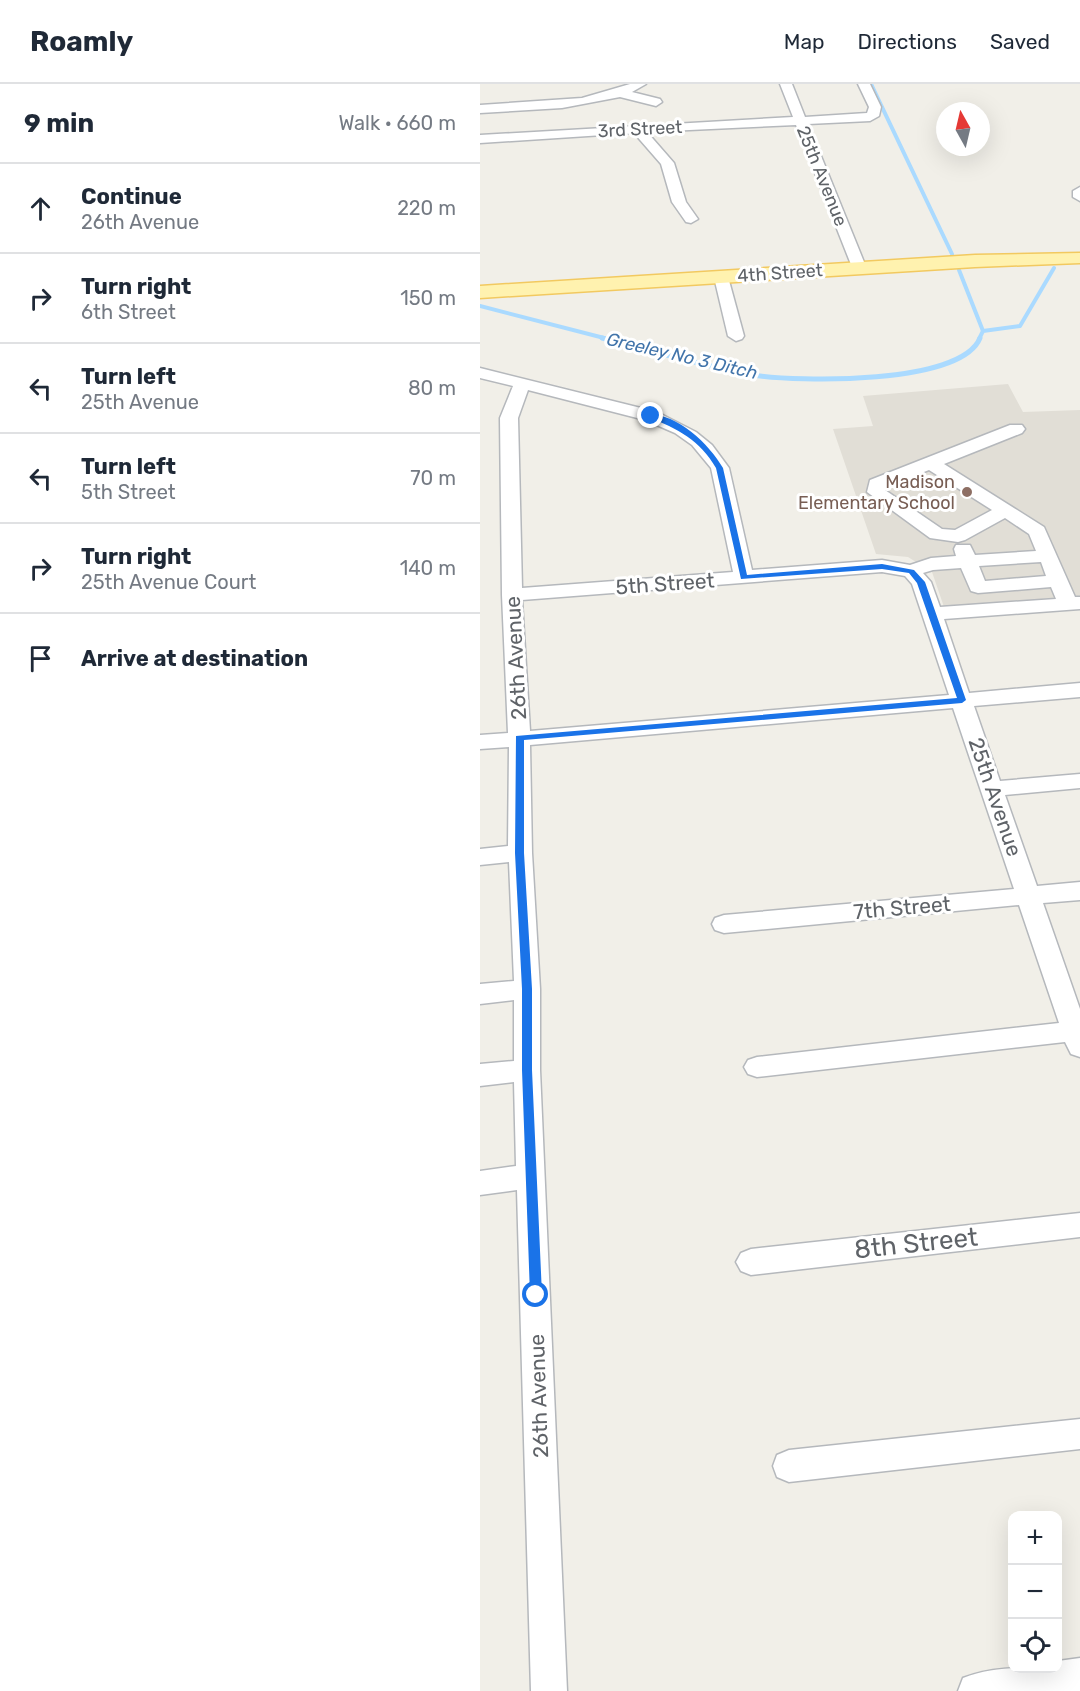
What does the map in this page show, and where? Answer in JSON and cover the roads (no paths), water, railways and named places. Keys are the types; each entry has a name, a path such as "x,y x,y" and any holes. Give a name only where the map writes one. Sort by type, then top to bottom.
{"main road":[{"name":"4th Street","path":"480,292 859,267 1080,258"}],"street":[{"path":"480,110 577,102 620,93 640,84"},
{"name":"25th Avenue","path":"786,84 859,267"},
{"name":"3rd Street","path":"480,140 870,117 875,113 875,107 864,84"},
{"path":"620,93 656,102"},
{"path":"638,129 667,163 679,202 691,219"},
{"path":"1080,191 1080,198"},
{"path":"721,277 736,336"},
{"path":"480,373 651,416 675,425 697,438 711,453 720,468 744,577"},
{"name":"26th Avenue","path":"523,383 509,418 512,595 519,738 520,853 527,989 527,1070 549,1691"},
{"path":"1005,511 958,536 937,534 876,492 876,484 932,464 1016,429"},
{"path":"932,464 1037,531 1058,581 1074,604"},
{"path":"958,536 978,587 1058,581"},
{"path":"911,572 931,564 1047,556"},
{"name":"5th Street","path":"512,595 889,567 911,572"},
{"name":"25th Avenue","path":"911,572 921,582 1028,896 1076,1026"},
{"path":"932,614 1074,604"},
{"path":"480,742 1080,690"},
{"path":"992,789 1080,782"},
{"path":"480,857 520,853"},
{"name":"7th Street","path":"724,924 1080,891"},
{"path":"480,994 527,989"},
{"path":"757,1066 1076,1026"},
{"path":"480,1075 527,1070"},
{"path":"480,1183 532,1176"},
{"name":"8th Street","path":"751,1262 1080,1225"},
{"path":"789,1466 1080,1434"},
{"path":"976,1691 1080,1676"}],"waterway":[{"path":"871,84 952,254"},
{"name":"Greeley No 3 Ditch","path":"983,331 1020,326 1054,268"},
{"path":"959,270 983,331"},
{"name":"Greeley No 3 Ditch","path":"480,306 608,339"},
{"name":"Greeley No 3 Ditch","path":"979,339 983,331"},
{"name":"Greeley No 3 Ditch","path":"602,338 753,375 805,379 876,377 943,365 967,353 980,338"}],"place":[{"name":"Madison Elementary School","path":"967,492"}]}
